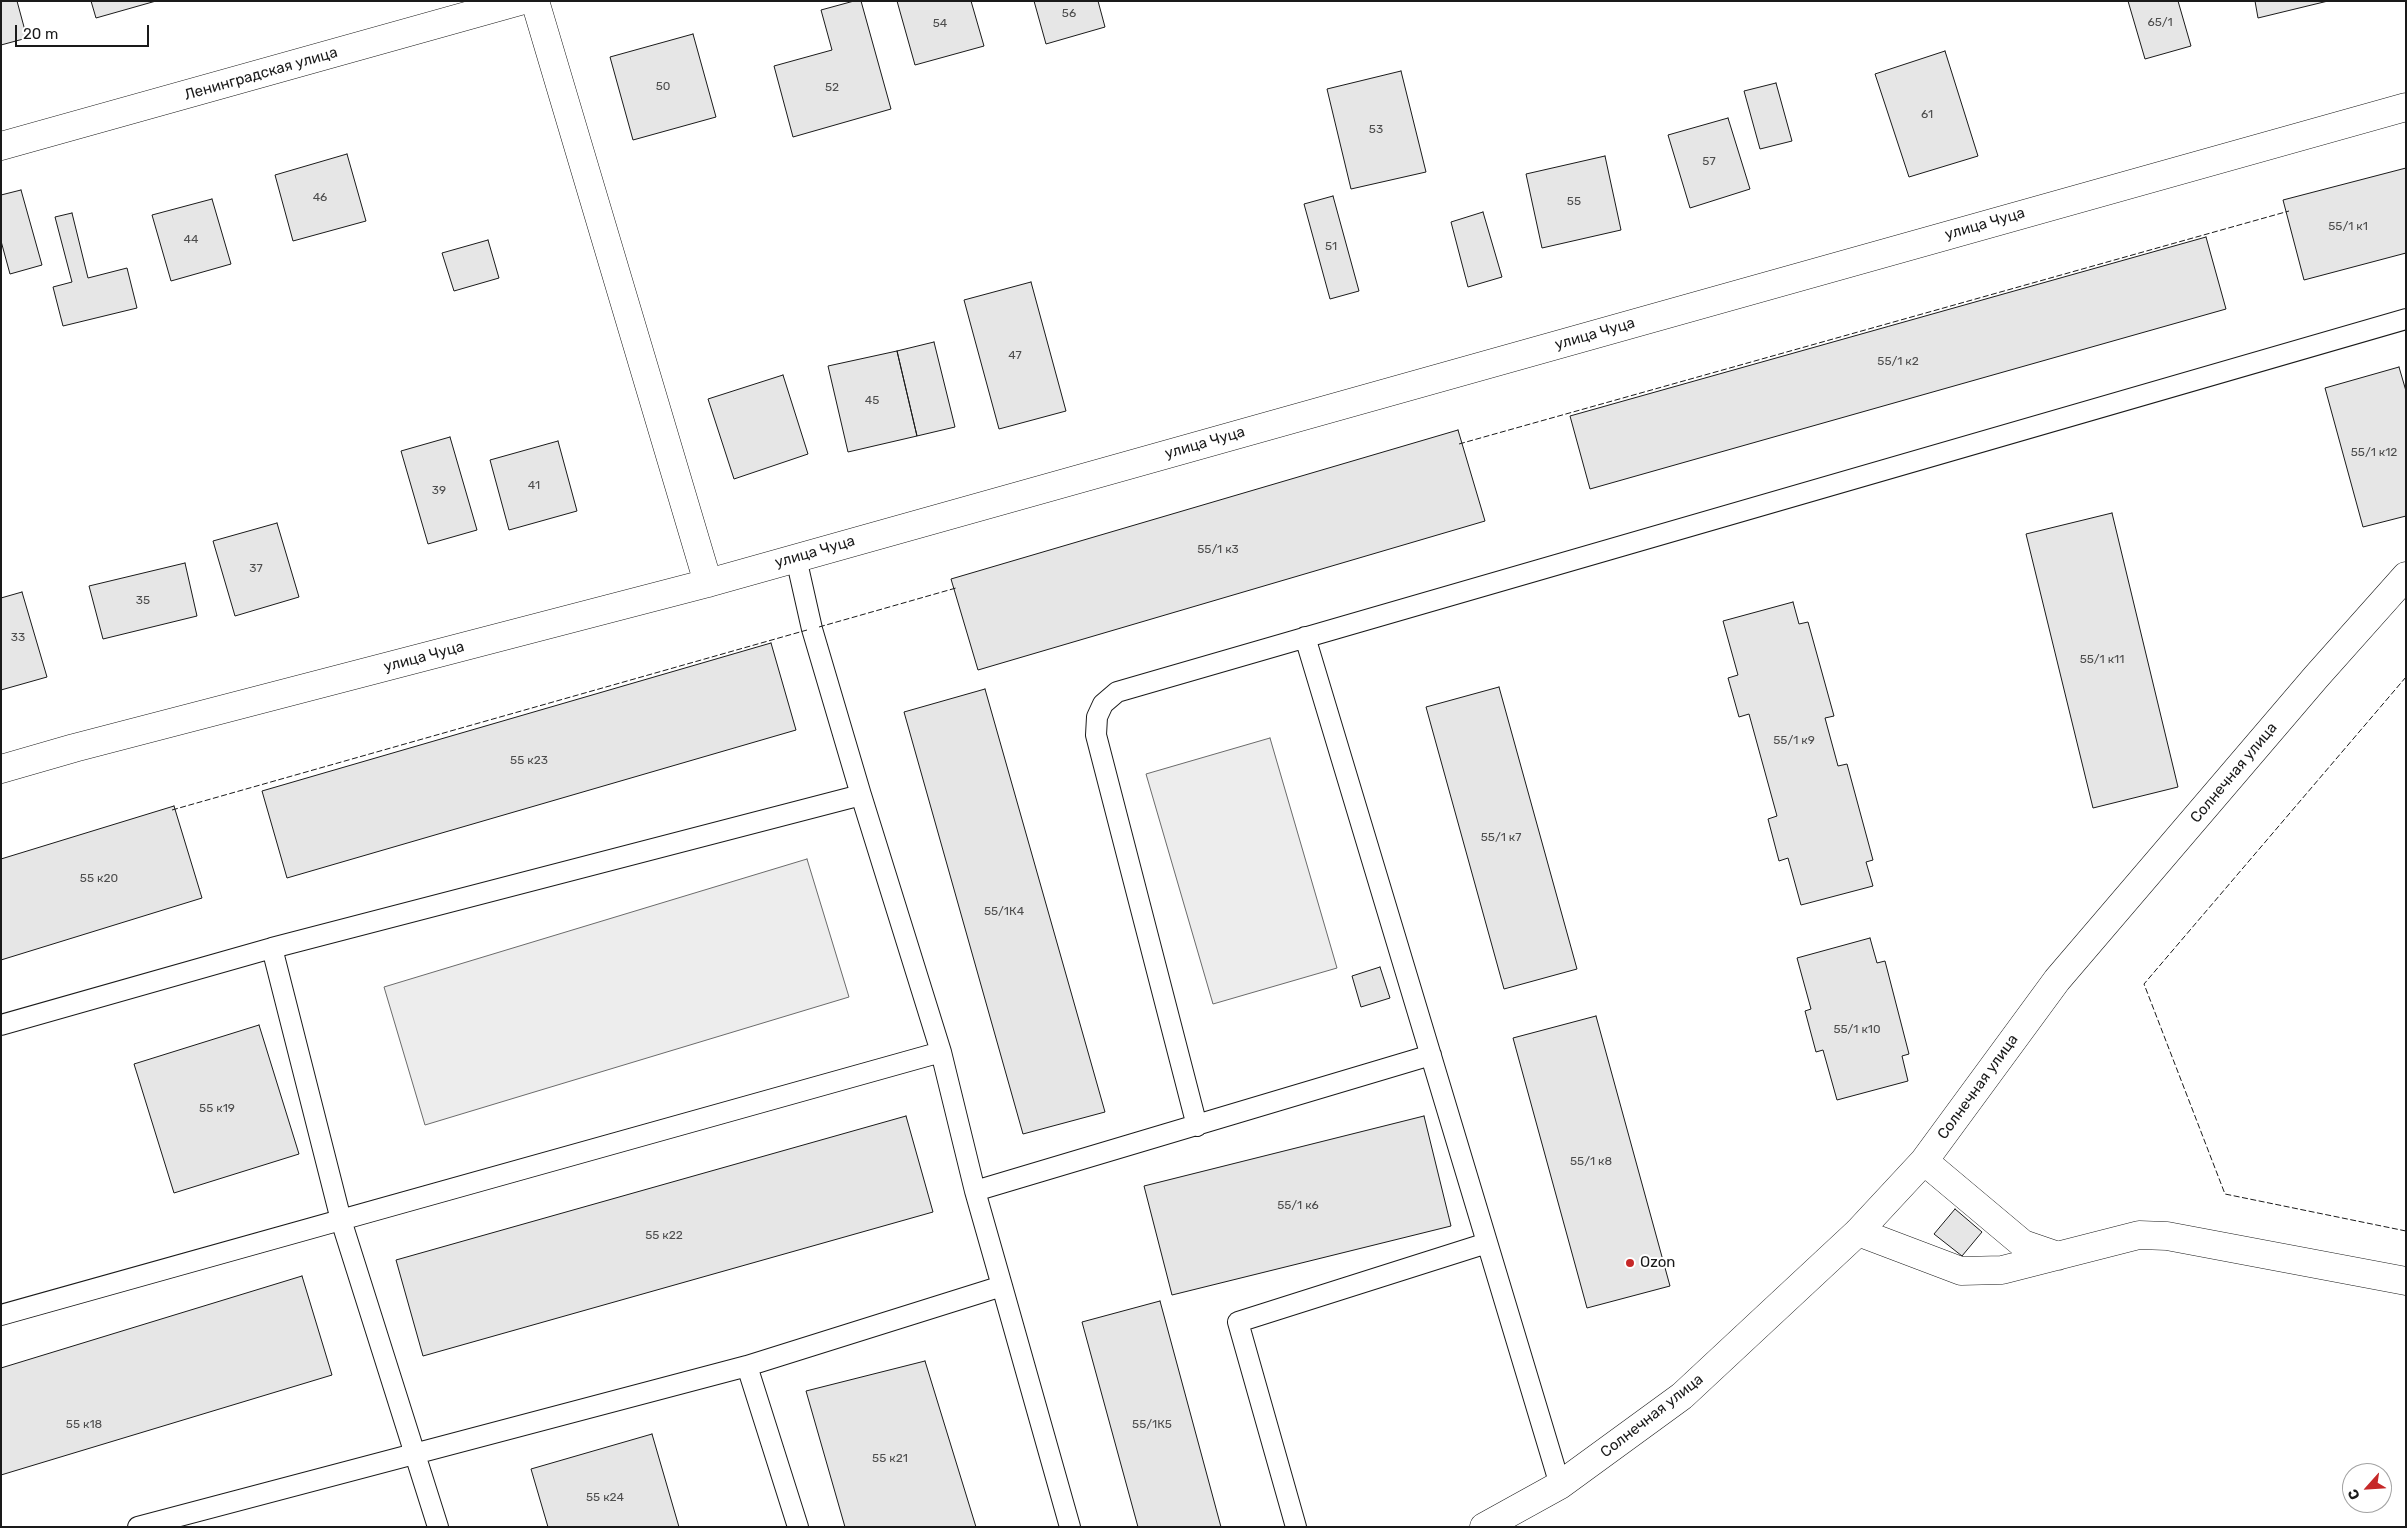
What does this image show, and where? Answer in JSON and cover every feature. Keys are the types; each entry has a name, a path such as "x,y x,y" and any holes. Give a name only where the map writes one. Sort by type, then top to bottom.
{"street":[{"name":"Ленинградская улица","path":"1,146 520,1"},
{"path":"535,1 708,582"},
{"name":"улица Чуца","path":"1,769 74,748 796,558 2406,106"},
{"name":"Солнечная улица","path":"1484,1527 1560,1485 1682,1396 1858,1232 1924,1162 2057,980 2316,676 2406,576"},
{"path":"1924,1162 2023,1244 2058,1256"},
{"path":"1858,1232 1961,1271 2002,1270 2139,1235 2167,1236 2406,1281"}],"lane":[{"path":"1197,1126 1096,735 1097,718 1103,704 1118,692 2406,320"},
{"path":"796,558 812,629 861,795 941,1052 975,1191 1070,1527"},
{"path":"1306,638 1560,1485"},
{"path":"1,1025 272,948 861,795"},
{"path":"272,948 341,1220 438,1527"},
{"path":"1,1315 941,1052"},
{"path":"975,1191 1431,1056"},
{"path":"1296,1527 1238,1322 1487,1243"},
{"path":"138,1527 747,1366 1002,1286"},
{"path":"747,1366 798,1527"}],"shaded area":[{"path":"1270,738 1337,968 1213,1004 1146,774"},
{"path":"807,859 849,997 425,1125 384,987"}],"building":[{"path":"1,1 17,1 27,38 1,45"},
{"path":"91,1 156,1 96,18"},
{"path":"854,1 861,1 891,109 793,137 774,66 832,50 821,10"},
{"path":"897,1 971,1 984,46 915,65"},
{"path":"1034,1 1098,1 1105,27 1046,44"},
{"path":"2128,1 2178,1 2191,46 2145,59"},
{"path":"2255,1 2328,1 2258,18"},
{"path":"693,34 716,117 633,140 610,57"},
{"path":"1945,51 1978,156 1909,177 1875,74"},
{"path":"1401,71 1426,172 1351,189 1327,89"},
{"path":"1776,83 1792,141 1760,149 1744,91"},
{"path":"1728,118 1750,189 1690,208 1668,135"},
{"path":"347,154 366,221 293,241 275,175"},
{"path":"1605,156 1621,230 1542,248 1526,174"},
{"path":"2406,168 2406,253 2304,280 2283,200"},
{"path":"21,190 42,265 10,274 1,241 1,195"},
{"path":"1333,196 1359,291 1330,299 1304,204"},
{"path":"212,199 231,264 171,281 152,215"},
{"path":"1483,212 1502,277 1468,287 1451,222"},
{"path":"72,213 88,278 127,268 137,308 63,326 53,287 72,282 55,217"},
{"path":"2206,237 2226,309 1590,489 1570,416"},
{"path":"488,240 499,278 454,291 442,253"},
{"path":"1031,282 1066,411 999,429 964,300"},
{"path":"934,342 955,427 917,436 897,351"},
{"path":"897,351 917,436 848,452 828,366"},
{"path":"2399,367 2406,391 2406,516 2363,527 2325,388"},
{"path":"783,375 808,454 734,479 708,399"},
{"path":"1458,430 1485,521 978,670 951,579"},
{"path":"450,437 477,530 428,544 401,451"},
{"path":"558,441 577,511 509,530 490,460"},
{"path":"2112,513 2178,787 2093,808 2026,534"},
{"path":"277,523 299,597 235,616 213,541"},
{"path":"185,563 197,616 103,639 89,586"},
{"path":"22,592 47,677 1,690 1,598"},
{"path":"1793,602 1799,624 1808,622 1834,716 1825,718 1838,766 1847,764 1873,860 1866,862 1873,886 1801,905 1788,858 1779,861 1768,819 1777,816 1749,714 1739,717 1728,678 1738,675 1723,621"},
{"path":"771,643 796,730 287,878 262,791"},
{"path":"1499,687 1577,969 1504,989 1426,707"},
{"path":"985,689 1105,1112 1023,1134 904,712"},
{"path":"174,806 202,898 1,960 1,859"},
{"path":"1870,938 1877,963 1885,961 1909,1054 1902,1056 1908,1081 1837,1100 1823,1050 1816,1052 1805,1011 1811,1009 1797,958"},
{"path":"1380,967 1390,998 1361,1007 1352,976"},
{"path":"1596,1016 1670,1286 1587,1308 1513,1038"},
{"path":"259,1025 299,1154 174,1193 134,1064"},
{"path":"906,1116 933,1212 423,1356 396,1260"},
{"path":"1424,1116 1451,1226 1172,1295 1144,1186"},
{"path":"1955,1209 1982,1232 1962,1256 1934,1234"},
{"path":"302,1276 332,1375 1,1475 1,1368"},
{"path":"1160,1301 1221,1527 1138,1527 1082,1322"},
{"path":"925,1361 976,1527 845,1527 806,1391"},
{"path":"652,1434 679,1527 548,1527 531,1469"}],"fence":[{"path":"1459,444 2289,211"},
{"path":"819,627 956,588"},
{"path":"172,810 807,630"},
{"path":"2406,677 2144,984 2225,1194 2406,1231"}],"place":[{"name":"Ozon","path":"1630,1263"}]}
